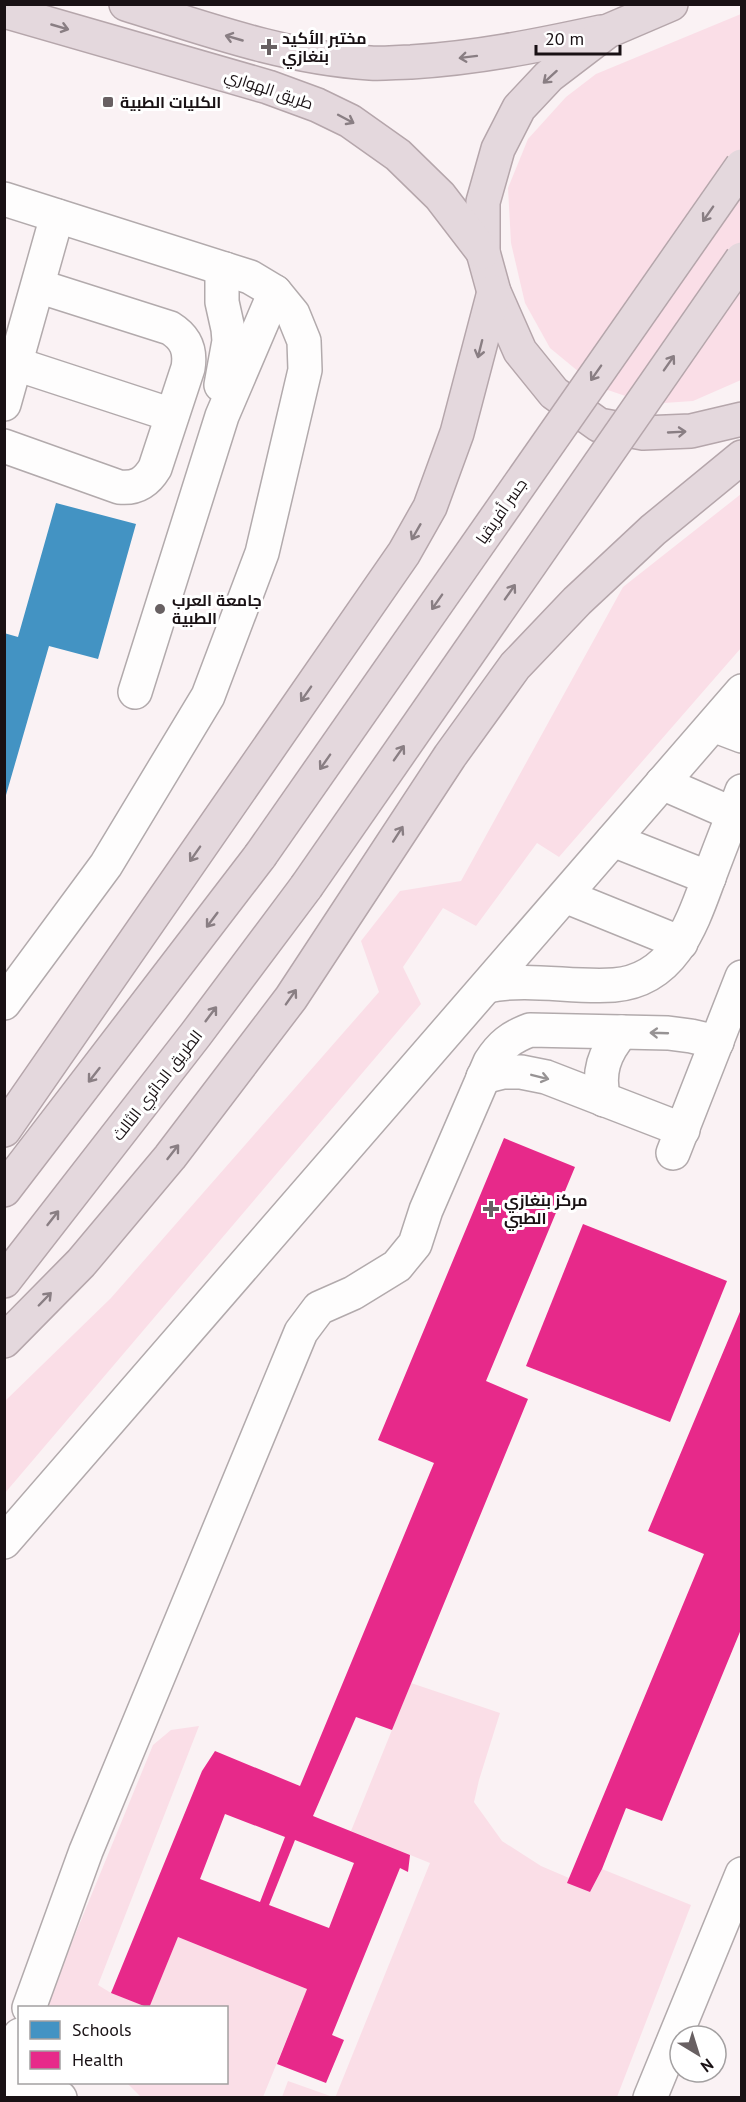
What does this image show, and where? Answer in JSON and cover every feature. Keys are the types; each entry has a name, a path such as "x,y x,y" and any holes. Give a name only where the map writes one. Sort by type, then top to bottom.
{"highway":[{"path":"126,4 241,40 317,57 372,64 444,60 506,52 608,31 671,4"},
{"name":"طريق الهواري","path":"4,10 268,87 317,105 350,121 398,155 440,196 483,252"},
{"path":"608,31 549,76 519,108 498,149 483,202 483,252 494,292 520,351 554,393 599,425 643,433 691,431 741,419"},
{"name":"جسر أفريقيا","path":"4,1190 260,856 741,166"},
{"name":"الطريق الدائري الثالث","path":"4,1281 196,1034 306,887 741,259"},
{"path":"4,1130 404,553 430,507 457,433 494,292"},
{"path":"4,1341 81,1263 170,1157 291,998 450,756 515,666 585,593 653,530 741,456"}],"lane":[{"path":"4,199 250,277 274,292 293,314 304,341 305,369 262,553 208,696 106,865 4,1003"},
{"path":"4,404 57,216"},
{"path":"222,416 221,386 229,341 222,302 225,269"},
{"path":"4,446 118,487 135,487 143,483 155,468 189,358 184,340 170,328 38,286"},
{"path":"135,692 222,416 274,292"},
{"path":"16,364 172,415"},
{"path":"4,1542 662,783 727,730 741,692"},
{"path":"487,986 520,981 614,985 635,981 653,972 681,943 696,914 737,802 662,783"},
{"path":"613,840 709,878"},
{"path":"565,896 681,943"},
{"path":"483,1077 503,1072 521,1072 546,1077 604,1100 678,1142 741,981"},
{"path":"29,2006 86,1851 301,1332 320,1308 353,1293 397,1266 415,1244 426,1210 483,1077 500,1046 513,1036 530,1030 668,1033 717,1042"},
{"path":"604,1100 601,1088 602,1065 606,1053 622,1032"},
{"path":"650,2097 741,1874"},
{"path":"4,2074 18,2040"},
{"path":"4,2090 19,2088 47,2092 60,2097"}],"shaded area":[{"path":"741,14 741,380 693,401 649,404 596,386 550,348 525,303 511,243 508,188 528,139 566,97 596,74"},
{"path":"741,494 741,648 559,857 537,843 476,926 443,908 403,967 421,1004 5,1493 5,1401 111,1298 379,992 361,941 400,891 461,881 623,587"},
{"path":"411,1683 500,1713 474,1802 502,1841 541,1866 569,1878 590,1892 602,1869 691,1905 617,2097 335,2098 430,1863 351,1831"},
{"path":"199,1726 98,1985 111,1993 144,2006 46,2006 153,1745 171,1730"},
{"path":"178,1937 307,1989 263,2097 141,2097 128,2084 228,2084 228,2006 149,2006"},
{"path":"288,2081 333,2097 282,2097"}],"building: Schools":[{"path":"56,503 136,524 98,659 49,646 4,802 4,633 18,637"}],"building: Health":[{"path":"504,1138 575,1167 486,1381 528,1399 392,1730 356,1717 313,1816 410,1855 408,1872 400,1868 332,2035 344,2040 326,2083 277,2064 307,1989 178,1937 150,2006 144,2006 111,1993 202,1771 215,1751 300,1786 434,1463 378,1440","holes":["225,1814 285,1837 260,1902 200,1879","295,1840 354,1863 329,1928 269,1905"]},
{"path":"583,1224 727,1281 670,1422 526,1366"},
{"path":"742,1307 742,1627 662,1821 626,1808 602,1869 590,1892 567,1883 704,1554 648,1531"}],"place":[{"name":"مختبر الأكيد بنغازي","path":"269,47"},
{"name":"الكليات الطبية","path":"108,102"},
{"name":"جامعة العرب الطبية","path":"160,609"},
{"name":"مركز بنغازي الطبي","path":"491,1209"}]}
